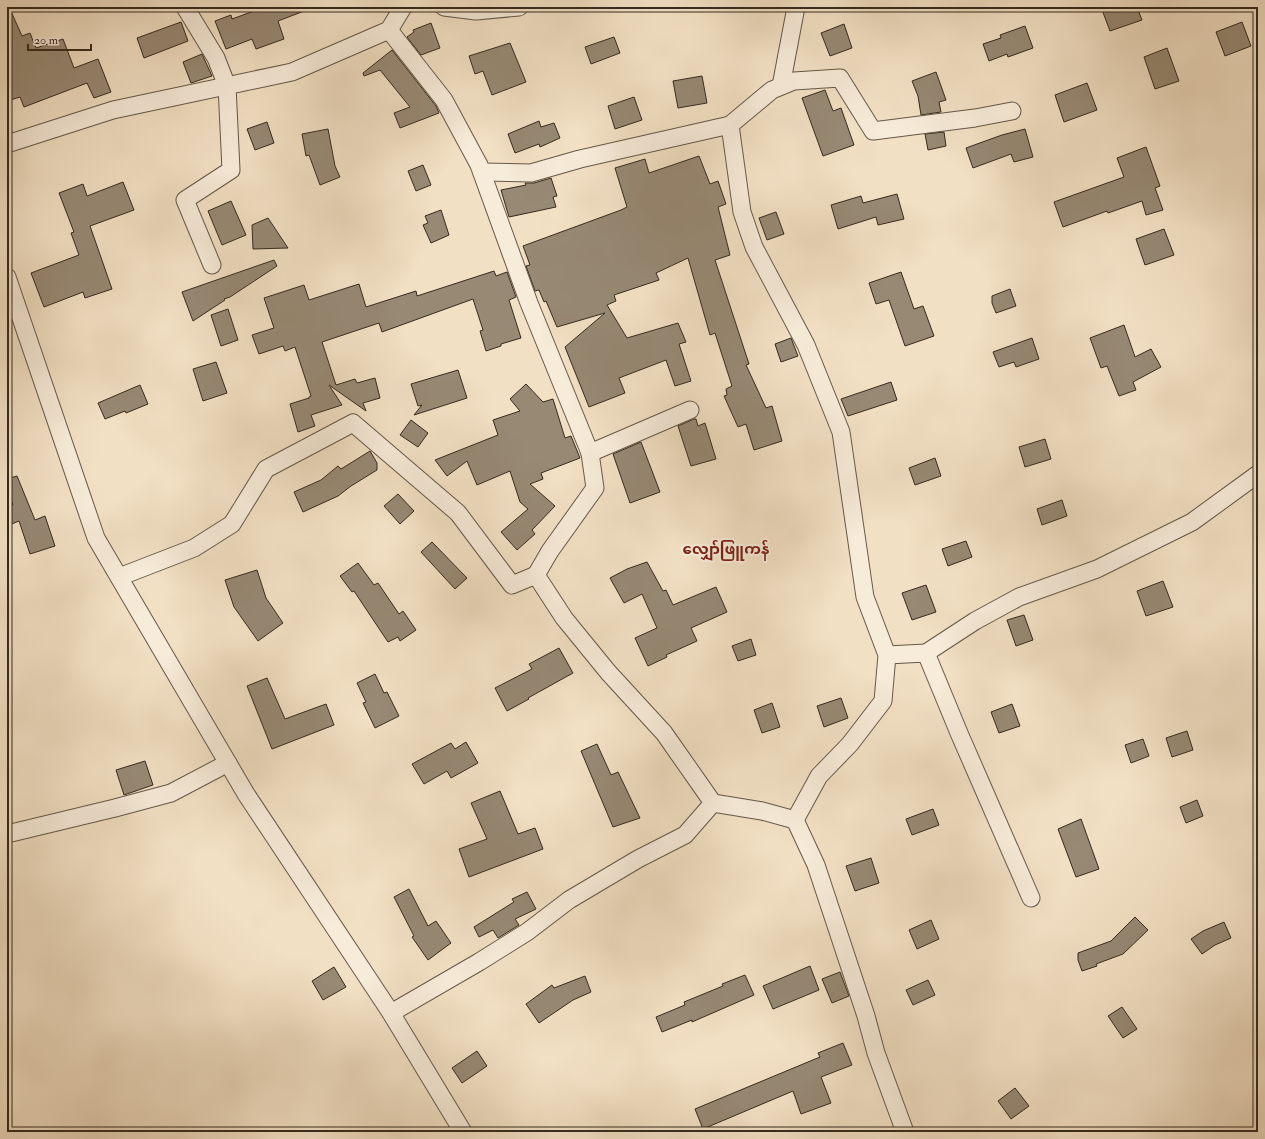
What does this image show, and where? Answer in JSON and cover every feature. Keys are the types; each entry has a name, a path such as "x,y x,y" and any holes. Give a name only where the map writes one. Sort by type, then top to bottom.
{"street":[{"path":"185,7 216,58 228,86 231,170 185,200 212,265"},
{"path":"7,144 113,110 292,72 389,30 403,7"},
{"path":"444,7 476,11 519,7"},
{"path":"781,86 796,7"},
{"path":"119,578 194,548 232,524 266,469 353,423 458,513 512,585 536,574 550,551 595,488 590,453 529,303 479,165 444,100 389,30"},
{"path":"482,172 531,173 730,125 772,90 794,81 840,78 873,131 975,118 1012,111"},
{"path":"730,125 742,212 754,247 806,345 841,432 865,597 888,656 883,701 850,744 819,776 795,820"},
{"path":"7,277 96,538 246,794 391,1013 463,1132"},
{"path":"590,453 690,410"},
{"path":"888,656 926,653 975,621 1019,598 1097,569 1192,522 1258,474"},
{"path":"536,574 564,618 608,672 664,732 713,803 762,811 795,820 816,864 866,1016 876,1053 906,1132"},
{"path":"926,653 958,733 1032,898"},
{"path":"7,834 171,793 228,763"},
{"path":"391,1013 479,962 527,932 568,900 638,859 685,835 713,803"}],"building":[{"path":"7,7 9,7 22,36 30,33 36,48 63,39 74,68 98,59 111,92 94,98 87,83 24,107 20,97 7,101"},
{"path":"265,7 312,8 278,21 284,39 256,49 252,39 226,49 215,21 231,15 232,19"},
{"path":"1101,7 1137,7 1142,20 1110,31"},
{"path":"181,22 188,41 144,58 137,38"},
{"path":"1242,22 1251,46 1225,56 1216,32"},
{"path":"431,23 440,48 421,55 407,37 414,32 413,30"},
{"path":"844,24 852,48 830,56 821,33"},
{"path":"1025,26 1033,48 1008,57 1007,54 989,61 983,44 1001,38 1000,35"},
{"path":"614,37 620,53 591,64 585,47"},
{"path":"510,43 526,82 492,95 483,71 475,74 469,56"},
{"path":"1167,48 1179,81 1155,89 1144,57"},
{"path":"392,50 436,106 439,113 400,128 394,113 410,107 380,70 364,76 363,73"},
{"path":"202,54 212,76 191,83 183,62"},
{"path":"936,72 946,100 939,102 941,112 921,115 918,96 912,81"},
{"path":"702,76 707,103 678,108 673,81"},
{"path":"1087,83 1097,110 1064,122 1055,95"},
{"path":"825,90 833,111 841,108 854,145 823,156 802,98"},
{"path":"634,97 642,120 615,129 608,106"},
{"path":"539,121 541,127 554,123 560,138 540,147 539,144 515,153 508,134"},
{"path":"267,122 274,143 255,150 247,129"},
{"path":"328,129 335,166 340,177 320,185 309,155 306,156 302,134"},
{"path":"1025,129 1033,157 1014,162 1011,154 973,168 966,148 1002,135"},
{"path":"944,132 946,146 928,150 925,134"},
{"path":"1146,147 1160,186 1155,188 1163,210 1146,215 1142,201 1108,213 1107,211 1063,227 1054,202 1124,177 1117,158"},
{"path":"699,156 710,184 718,181 726,204 718,207 730,255 715,260 749,364 746,365 766,408 772,406 782,441 754,450 746,424 738,427 724,396 727,395 726,389 732,386 715,333 710,335 688,258 656,273 659,280 614,295 616,301 607,305 627,338 678,323 686,342 679,344 691,381 675,386 666,360 619,378 625,393 589,407 565,347 605,313 557,327 546,301 544,302 539,290 535,291 526,266 530,265 523,246 627,207 615,168 645,159 649,173"},
{"path":"423,165 431,185 416,191 408,171"},
{"path":"551,178 557,196 553,197 556,207 509,217 501,190 526,185 525,183 534,183"},
{"path":"123,182 134,210 90,226 112,289 85,298 83,292 44,307 31,273 79,255 71,233 74,232 59,193 83,184 87,196"},
{"path":"897,194 904,219 878,225 876,217 838,229 831,205 861,196 863,203"},
{"path":"231,201 246,235 222,245 208,211"},
{"path":"441,210 449,235 431,243 423,225 428,223 425,216"},
{"path":"776,212 784,234 767,240 759,218"},
{"path":"268,218 288,248 253,249 252,225"},
{"path":"1164,229 1174,255 1145,265 1136,239"},
{"path":"274,260 277,266 230,297 224,299 225,300 193,321 182,292"},
{"path":"494,271 496,276 507,272 516,297 509,300 521,338 501,344 501,346 486,351 480,331 483,330 473,299 382,332 379,323 322,342 336,385 355,379 357,383 375,378 380,398 363,403 366,411 329,385 342,405 311,415 315,426 298,432 290,404 311,396 295,347 285,351 283,346 259,354 252,335 274,328 264,298 304,285 309,300 359,284 366,307 416,291 417,296"},
{"path":"901,272 914,309 923,306 934,336 905,346 889,300 876,304 869,283"},
{"path":"1010,289 1016,306 996,313 992,303 992,296"},
{"path":"228,309 238,340 221,346 211,315"},
{"path":"1124,325 1135,357 1151,349 1161,367 1133,382 1136,390 1119,396 1107,366 1101,368 1090,338"},
{"path":"791,338 798,356 781,362 775,344"},
{"path":"1032,338 1039,359 1016,367 1014,362 999,367 993,352"},
{"path":"216,362 227,393 203,401 193,369"},
{"path":"458,370 467,398 414,415 422,405 418,406 411,384"},
{"path":"891,382 897,400 848,416 841,399"},
{"path":"526,384 543,402 553,399 565,438 571,436 580,458 541,473 543,479 530,484 555,506 532,530 535,534 517,550 501,532 528,509 520,502 510,471 477,485 467,461 447,476 435,460 498,435 493,420 520,411 510,399"},
{"path":"140,385 148,404 126,413 125,411 105,419 98,403"},
{"path":"696,419 698,426 705,423 716,459 691,466 678,426"},
{"path":"411,420 428,433 418,447 400,435"},
{"path":"1045,439 1051,459 1025,467 1019,447"},
{"path":"641,442 660,492 630,503 613,454"},
{"path":"370,451 377,463 377,470 338,496 303,512 294,492 321,480 338,466 341,469"},
{"path":"935,458 941,476 915,485 909,468"},
{"path":"17,476 35,520 45,516 55,546 30,554 19,521 7,526 7,508 13,505 7,489 7,479"},
{"path":"398,494 414,511 400,524 384,506"},
{"path":"1062,500 1067,516 1042,525 1037,509"},
{"path":"966,541 972,557 948,566 942,549"},
{"path":"432,542 467,578 455,589 421,552"},
{"path":"647,562 663,591 666,590 673,605 716,587 727,612 691,628 697,641 666,655 667,657 648,666 635,638 657,628 642,594 624,603 610,578 627,569"},
{"path":"358,563 374,585 378,583 399,614 403,611 416,630 400,641 398,637 388,642 354,591 352,592 340,576"},
{"path":"257,570 266,598 283,623 258,641 234,607 225,580"},
{"path":"1163,581 1173,607 1146,616 1137,591"},
{"path":"926,585 936,612 912,620 902,593"},
{"path":"1024,615 1033,640 1016,646 1007,620"},
{"path":"751,639 756,655 738,661 732,646"},
{"path":"559,648 573,673 507,711 495,688 532,669 529,664"},
{"path":"375,674 384,693 387,692 399,716 375,728 363,703 366,702 357,683"},
{"path":"267,678 285,719 326,704 334,725 272,749 247,686"},
{"path":"841,698 848,718 824,727 817,706"},
{"path":"772,703 780,727 762,733 754,710"},
{"path":"1012,704 1020,726 999,733 991,712"},
{"path":"1187,731 1193,750 1172,757 1166,738"},
{"path":"1143,739 1149,756 1131,763 1125,745"},
{"path":"466,742 478,763 451,778 447,771 424,784 412,764 451,743 455,749"},
{"path":"597,744 611,775 618,772 640,818 613,827 581,751"},
{"path":"145,761 153,785 124,795 116,770"},
{"path":"500,791 518,834 535,828 543,849 469,877 459,849 487,839 471,803"},
{"path":"1197,800 1203,816 1186,823 1180,807"},
{"path":"933,809 939,825 912,835 906,819"},
{"path":"1081,819 1099,869 1076,877 1058,829"},
{"path":"871,858 879,883 855,891 846,866"},
{"path":"409,889 428,926 436,921 451,943 428,960 412,937 414,936 394,897"},
{"path":"527,892 536,909 515,919 519,925 498,938 493,930 479,937 474,927 514,902 512,899"},
{"path":"1135,917 1148,930 1123,954 1082,971 1078,960 1078,953 1111,941"},
{"path":"931,920 939,939 917,949 909,930"},
{"path":"1224,922 1231,938 1215,945 1202,954 1191,939 1203,931"},
{"path":"810,966 819,990 773,1009 763,986"},
{"path":"334,967 346,987 323,1000 312,981"},
{"path":"840,972 849,996 832,1003 822,979"},
{"path":"745,975 754,995 692,1022 692,1020 662,1032 656,1017 685,1005 684,1002 723,986 722,984"},
{"path":"585,976 591,992 573,1000 539,1023 526,1004 552,985 554,988"},
{"path":"928,980 935,995 913,1005 906,990"},
{"path":"1122,1007 1137,1029 1123,1038 1108,1016"},
{"path":"843,1043 852,1065 821,1077 831,1103 801,1114 793,1091 703,1129 695,1109 820,1057 818,1053"},
{"path":"477,1051 487,1066 462,1083 452,1068"},
{"path":"1015,1088 1029,1106 1011,1119 998,1101"}],"district":[{"name":"လျှော်ဖြူကန်","path":"726,549"}]}
